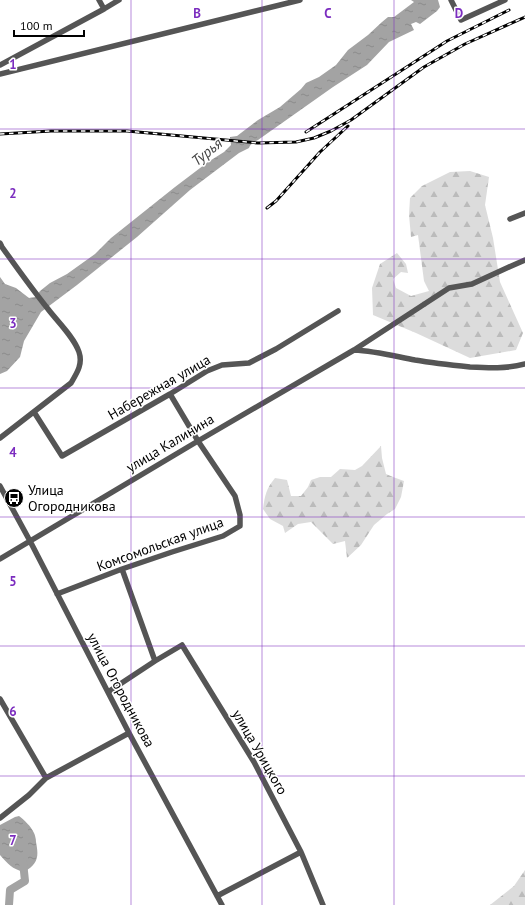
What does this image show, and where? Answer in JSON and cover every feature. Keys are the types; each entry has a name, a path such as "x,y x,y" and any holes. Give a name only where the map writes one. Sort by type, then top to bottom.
{"street":[{"path":"100,0 104,9"},
{"path":"0,65 119,0"},
{"path":"0,74 300,0"},
{"path":"451,0 461,20 505,0"},
{"path":"0,74 11,59"},
{"path":"510,219 525,213"},
{"path":"0,243 47,309 73,341 79,352 80,363 77,373 71,383 0,438"},
{"name":"улица Калинина","path":"0,559 354,350 449,288 472,284 525,260"},
{"name":"Набережная улица","path":"34,412 62,456 208,371 222,365 249,363 276,349 338,311"},
{"path":"354,350 451,365 484,368 499,368 525,364"},
{"name":"Комсомольская улица","path":"57,594 122,569 223,536 240,526 240,515 235,496 198,441 170,394"},
{"name":"улица Огородникова","path":"0,487 30,541 129,733 222,905"},
{"path":"122,569 155,661"},
{"name":"улица Урицкого","path":"108,692 182,645 254,762 301,852 323,905"},
{"path":"0,699 46,778"},
{"path":"0,818 29,795 46,778 129,733"},
{"path":"217,896 301,852"}],"green space":[{"path":"470,171 489,177 485,205 493,238 500,282 523,333 516,350 470,358 373,315 372,288 380,264 397,253 406,264 408,273 401,272 393,279 396,288 411,296 429,291 424,281 418,235 411,237 409,215 410,198 422,186 450,172"},
{"path":"381,446 386,474 404,481 401,497 395,509 374,525 361,545 347,558 345,541 333,544 311,522 298,524 285,533 283,526 270,519 263,509 266,492 275,478 287,480 291,496 301,496 311,480 320,477 331,477 340,469 355,470 362,466"},
{"path":"525,870 525,905 490,905 514,886"}],"water":[{"name":"Турья","path":"411,0 438,0 440,7 420,24 416,22 411,24 414,30 389,42 367,65 252,143 249,148 239,153 190,190 137,237 41,312 24,341 20,357 7,371 0,374 0,277 5,284 16,288 29,298 35,297 50,283 67,274 95,254 111,238 175,187 224,152 231,145 230,137 237,136 258,120 280,107 306,83 319,77 336,65 348,50 388,17 394,17 414,2"},
{"path":"19,816 33,830 37,852 35,863 24,872 10,866 0,855 0,825"}],"waterway":[{"path":"9,905 10,890 25,881 23,862"}],"railway":[{"path":"306,132 447,41 509,10"},
{"path":"0,134 51,131 127,131 258,143 296,142 314,138 351,120 424,67 465,44 525,17"},
{"path":"267,208 276,201 320,152 348,126"}],"place":[{"name":"Улица Огородникова","path":"14,498"}]}
